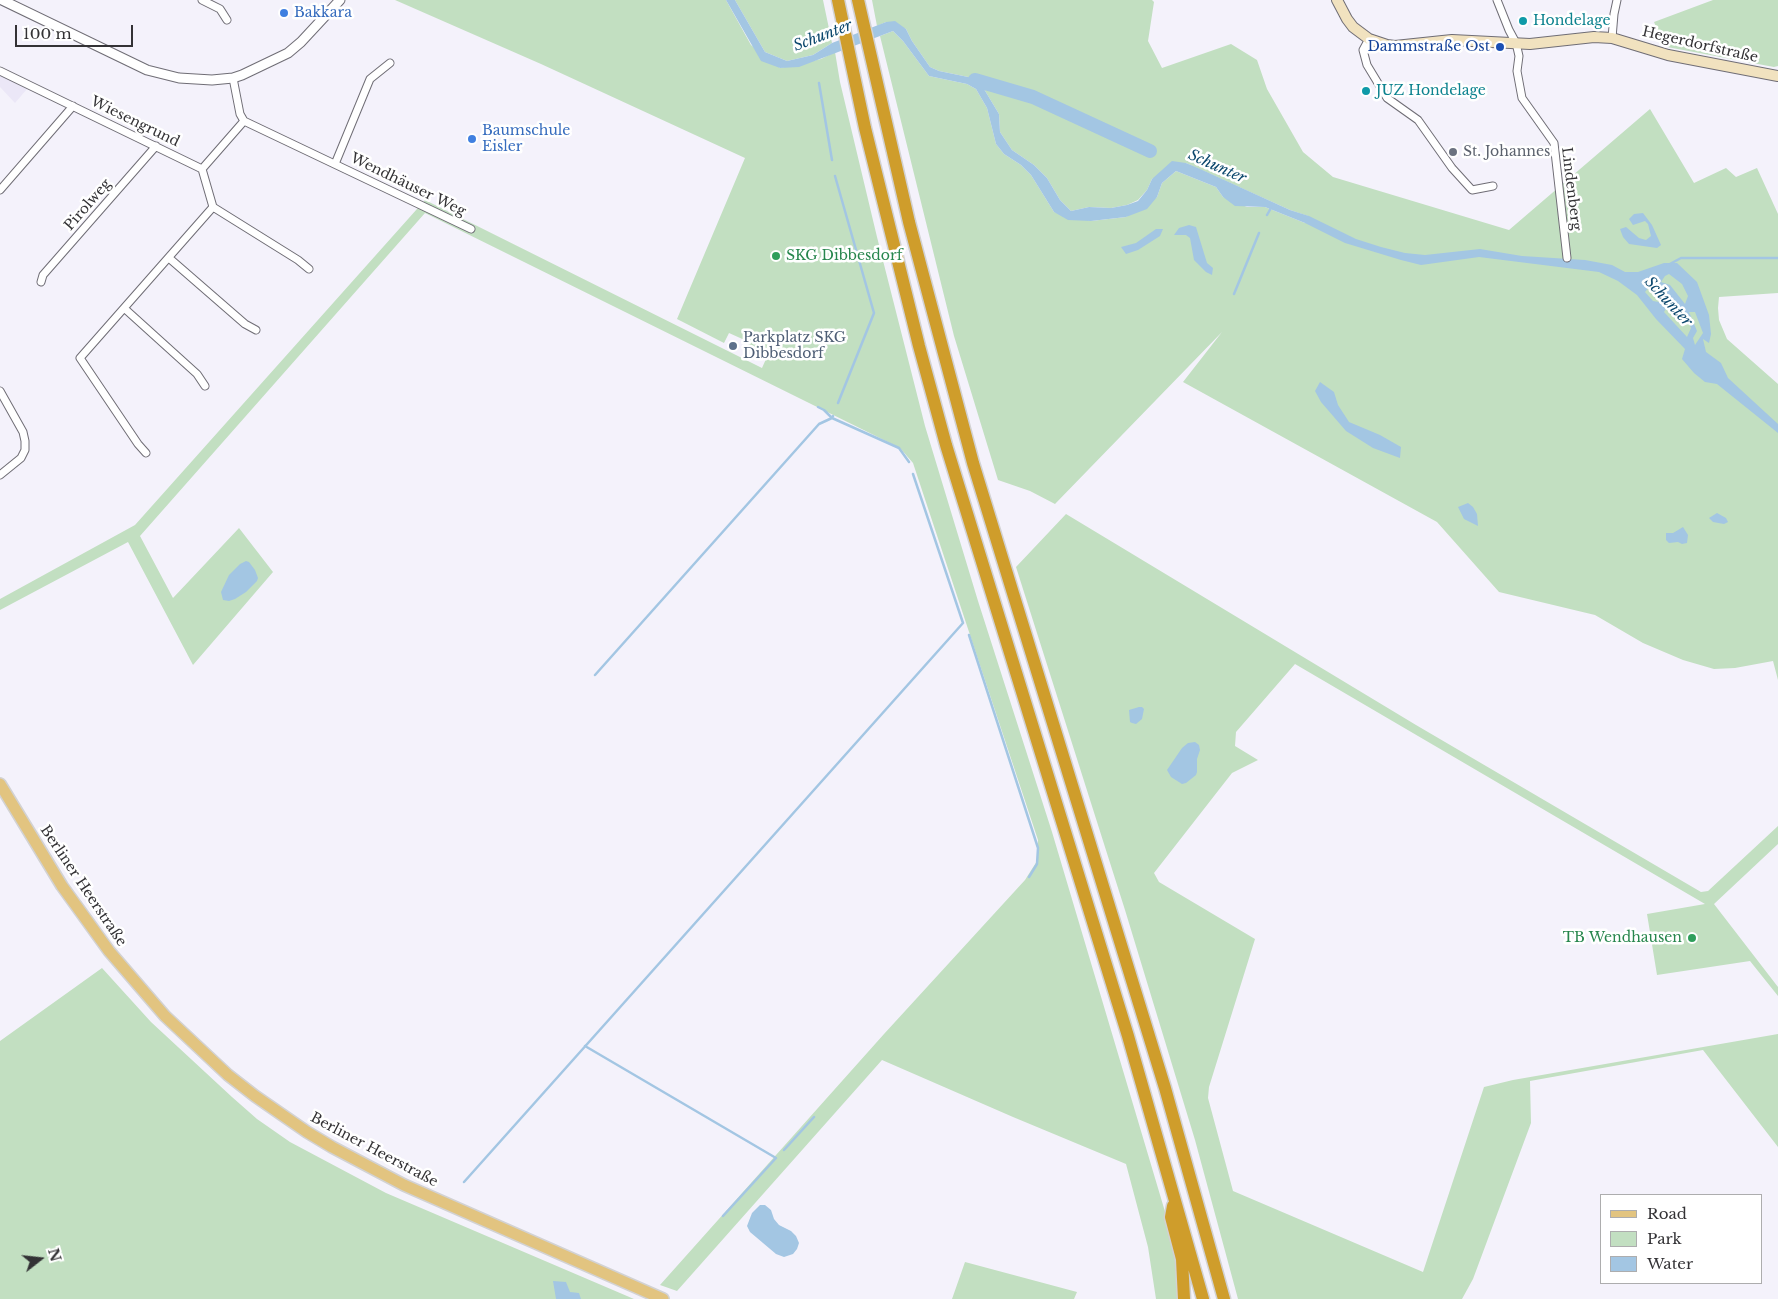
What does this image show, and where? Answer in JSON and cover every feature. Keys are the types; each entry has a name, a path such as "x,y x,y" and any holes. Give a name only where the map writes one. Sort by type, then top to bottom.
{"highway":[{"path":"838,0 865,128 919,346 946,445 1117,999 1203,1299"},
{"path":"858,0 912,231 973,463 1162,1079 1224,1299"},
{"path":"1174,1196 1171,1217 1182,1259 1184,1299"},
{"path":"1221,1286 1228,1299"}],"main road":[{"name":"Hegerdorfstraße","path":"1337,0 1349,24 1370,39 1386,45 1395,46 1452,40 1516,43 1612,38 1668,55 1778,76"},
{"name":"Berliner Heerstraße","path":"0,784 62,886 114,958 165,1016 228,1075 255,1096 307,1132 404,1185 663,1299"}],"street":[{"path":"2,0 147,70 179,78 212,80 232,78 252,72 288,53 340,0"},
{"path":"202,0 220,9 227,20"},
{"name":"Lindenberg","path":"1498,0 1516,43 1519,56 1517,71 1522,98 1554,143 1567,258"},
{"path":"1612,38 1617,0"},
{"path":"1370,39 1363,50 1367,65 1387,98 1418,120 1452,168 1472,190 1493,186"},
{"name":"Wendhäuser Weg","path":"335,164 370,79 390,63"},
{"name":"Wiesengrund","path":"0,71 202,169"},
{"path":"232,78 240,114 244,121 202,169 213,207 298,260 308,269"},
{"path":"0,190 73,106"},
{"name":"Wendhäuser Weg","path":"244,121 471,229"},
{"name":"Pirolweg","path":"41,282 43,275 156,146"},
{"path":"146,453 80,358 213,207"},
{"path":"169,258 245,324 256,330"},
{"path":"124,308 197,374 205,386"},
{"path":"0,391 26,441 25,450 16,464 0,475"}],"shaded area":[{"path":"0,75 27,89 15,103 0,87"}],"green space":[{"path":"395,0 726,0 751,45 780,68 821,59 835,52 840,82 877,237 925,426 978,601 1052,832 1166,1215 1177,1266 1179,1299 1156,1299 1148,1247 1126,1164 882,1060 677,1291 660,1285 884,1034 1025,880 1037,861 1038,840 913,463 900,448 425,213 140,536 173,598 239,528 273,572 193,665 128,542 0,610 0,599 135,525 425,200 762,368 766,359 746,349 749,342 729,333 724,343 677,319 745,158 541,64"},
{"path":"735,0 823,0 832,43 813,55 787,61 765,52"},
{"path":"872,0 1152,0 1154,2 1148,41 1162,68 1231,44 1257,60 1267,89 1303,152 1333,177 1509,230 1650,109 1694,183 1726,168 1736,177 1757,168 1778,214 1778,293 1719,297 1718,308 1719,320 1727,339 1778,384 1778,680 1773,661 1735,668 1714,669 1683,660 1643,643 1595,615 1499,592 1437,522 1183,382 1222,332 1055,504 1030,491 998,480 954,336 880,36 893,31 903,41 929,76 967,84 976,89 987,108 996,144 1004,154 1021,165 1031,175 1054,212 1091,221 1126,217 1157,197 1162,183 1176,171 1216,187 1223,197 1247,207 1265,207 1305,223 1308,216 1290,210 1186,163 1152,179 1147,190 1138,200 1127,205 1111,208 1089,207 1071,211 1060,200 1047,178 1034,165 1012,150 1000,132 999,114 978,79 939,71 930,67 906,29 886,22 877,26"},
{"path":"1713,0 1778,0 1778,66 1774,67 1664,45 1654,22"},
{"path":"1066,514 1416,725 1701,892 1708,891 1778,826 1778,844 1714,904 1778,987 1778,996 1750,961 1657,975 1647,914 1705,904 1295,664 1236,732 1235,746 1258,760 1232,773 1154,873 1159,882 1255,939 1209,1087 1208,1098 1233,1191 1423,1272 1484,1087 1513,1080 1778,1034 1778,1147 1703,1050 1530,1081 1531,1123 1473,1279 1462,1299 1238,1299 1195,1140 1125,910 1016,567"},
{"path":"102,968 151,1022 232,1097 257,1119 290,1142 386,1193 634,1299 0,1299 0,1041"},
{"path":"965,1262 1077,1292 1074,1299 952,1299"}],"water":[{"name":"Schunter","path":"726,0 735,0 765,52 787,61 813,55 832,43 886,22 895,21 906,29 930,67 939,71 978,79 999,114 1000,132 1012,150 1034,165 1047,178 1060,200 1071,211 1089,207 1111,208 1138,201 1147,190 1152,179 1172,161 1186,163 1198,168 1290,210 1309,216 1356,239 1405,253 1425,255 1480,249 1522,256 1585,260 1612,265 1625,272 1638,272 1664,263 1677,263 1697,282 1709,315 1711,334 1709,343 1703,339 1706,352 1721,363 1728,378 1778,424 1778,433 1717,384 1705,382 1694,373 1682,359 1685,349 1656,319 1637,295 1618,281 1599,272 1479,257 1421,265 1345,243 1305,223 1265,207 1235,206 1223,197 1216,187 1176,171 1162,183 1157,197 1147,209 1126,217 1091,221 1068,220 1054,212 1031,175 1021,165 1004,154 996,144 987,108 976,89 967,84 929,76 903,41 893,31 799,67 780,68 761,61","holes":["1669,274 1682,284 1688,296 1685,304 1670,285 1661,282","1650,286 1661,296 1659,302 1653,301 1645,292","1671,300 1677,303 1691,328 1687,337 1664,312","1689,312 1695,312 1703,333 1695,345 1693,338 1697,331"]},
{"path":"1643,213 1652,225 1661,245 1657,248 1629,244 1623,237 1620,229 1626,227 1639,238 1646,240 1651,236 1648,224 1645,221 1633,225 1629,219 1634,214"},
{"path":"1189,225 1196,227 1207,263 1213,268 1212,275 1206,272 1194,260 1190,238 1186,235 1174,235 1179,228"},
{"path":"1156,229 1163,229 1160,236 1138,250 1126,254 1121,247 1136,243"},
{"path":"1320,382 1334,392 1338,405 1349,422 1380,435 1401,447 1400,458 1373,448 1346,431 1321,402 1315,391"},
{"path":"1468,503 1477,514 1478,526 1464,519 1458,507"},
{"path":"1717,513 1726,518 1728,522 1724,524 1713,522 1709,518"},
{"path":"1683,527 1688,535 1687,543 1669,543 1666,540 1666,533 1673,533"},
{"path":"246,561 255,570 258,578 257,581 246,592 235,599 223,600 221,592 229,575"},
{"path":"1139,707 1144,709 1142,719 1136,724 1130,722 1129,710"},
{"path":"1195,742 1199,745 1200,750 1197,759 1197,772 1186,783 1182,784 1171,777 1167,770 1182,748 1188,743"},
{"path":"760,1205 765,1205 771,1210 774,1219 779,1225 796,1236 799,1243 793,1254 784,1257 776,1254 750,1232 747,1226 752,1213"},
{"path":"553,1281 566,1282 570,1292 579,1293 581,1299 556,1299"}],"waterway":[{"path":"975,80 1033,97 1150,151"},
{"path":"819,83 832,160"},
{"path":"835,176 874,313 838,403"},
{"path":"1267,215 1271,208"},
{"path":"1234,294 1259,233"},
{"path":"1668,265 1681,258 1778,258"},
{"path":"818,407 832,418 899,448 909,462"},
{"path":"595,675 819,424 833,416"},
{"path":"464,1182 963,623 913,474"},
{"path":"969,635 1038,848 1037,864 1029,877"},
{"path":"585,1046 776,1158 723,1216"},
{"path":"784,1150 814,1117"}],"place":[{"name":"Bakkara","path":"284,13"},
{"name":"Hondelage","path":"1523,21"},
{"name":"Dammstraße Ost","path":"1500,47"},
{"name":"JUZ Hondelage","path":"1366,91"},
{"name":"Baumschule Eisler","path":"472,139"},
{"name":"St. Johannes","path":"1453,152"},
{"name":"SKG Dibbesdorf","path":"776,256"},
{"name":"Parkplatz SKG Dibbesdorf","path":"733,346"},
{"name":"TB Wendhausen","path":"1692,938"}]}
